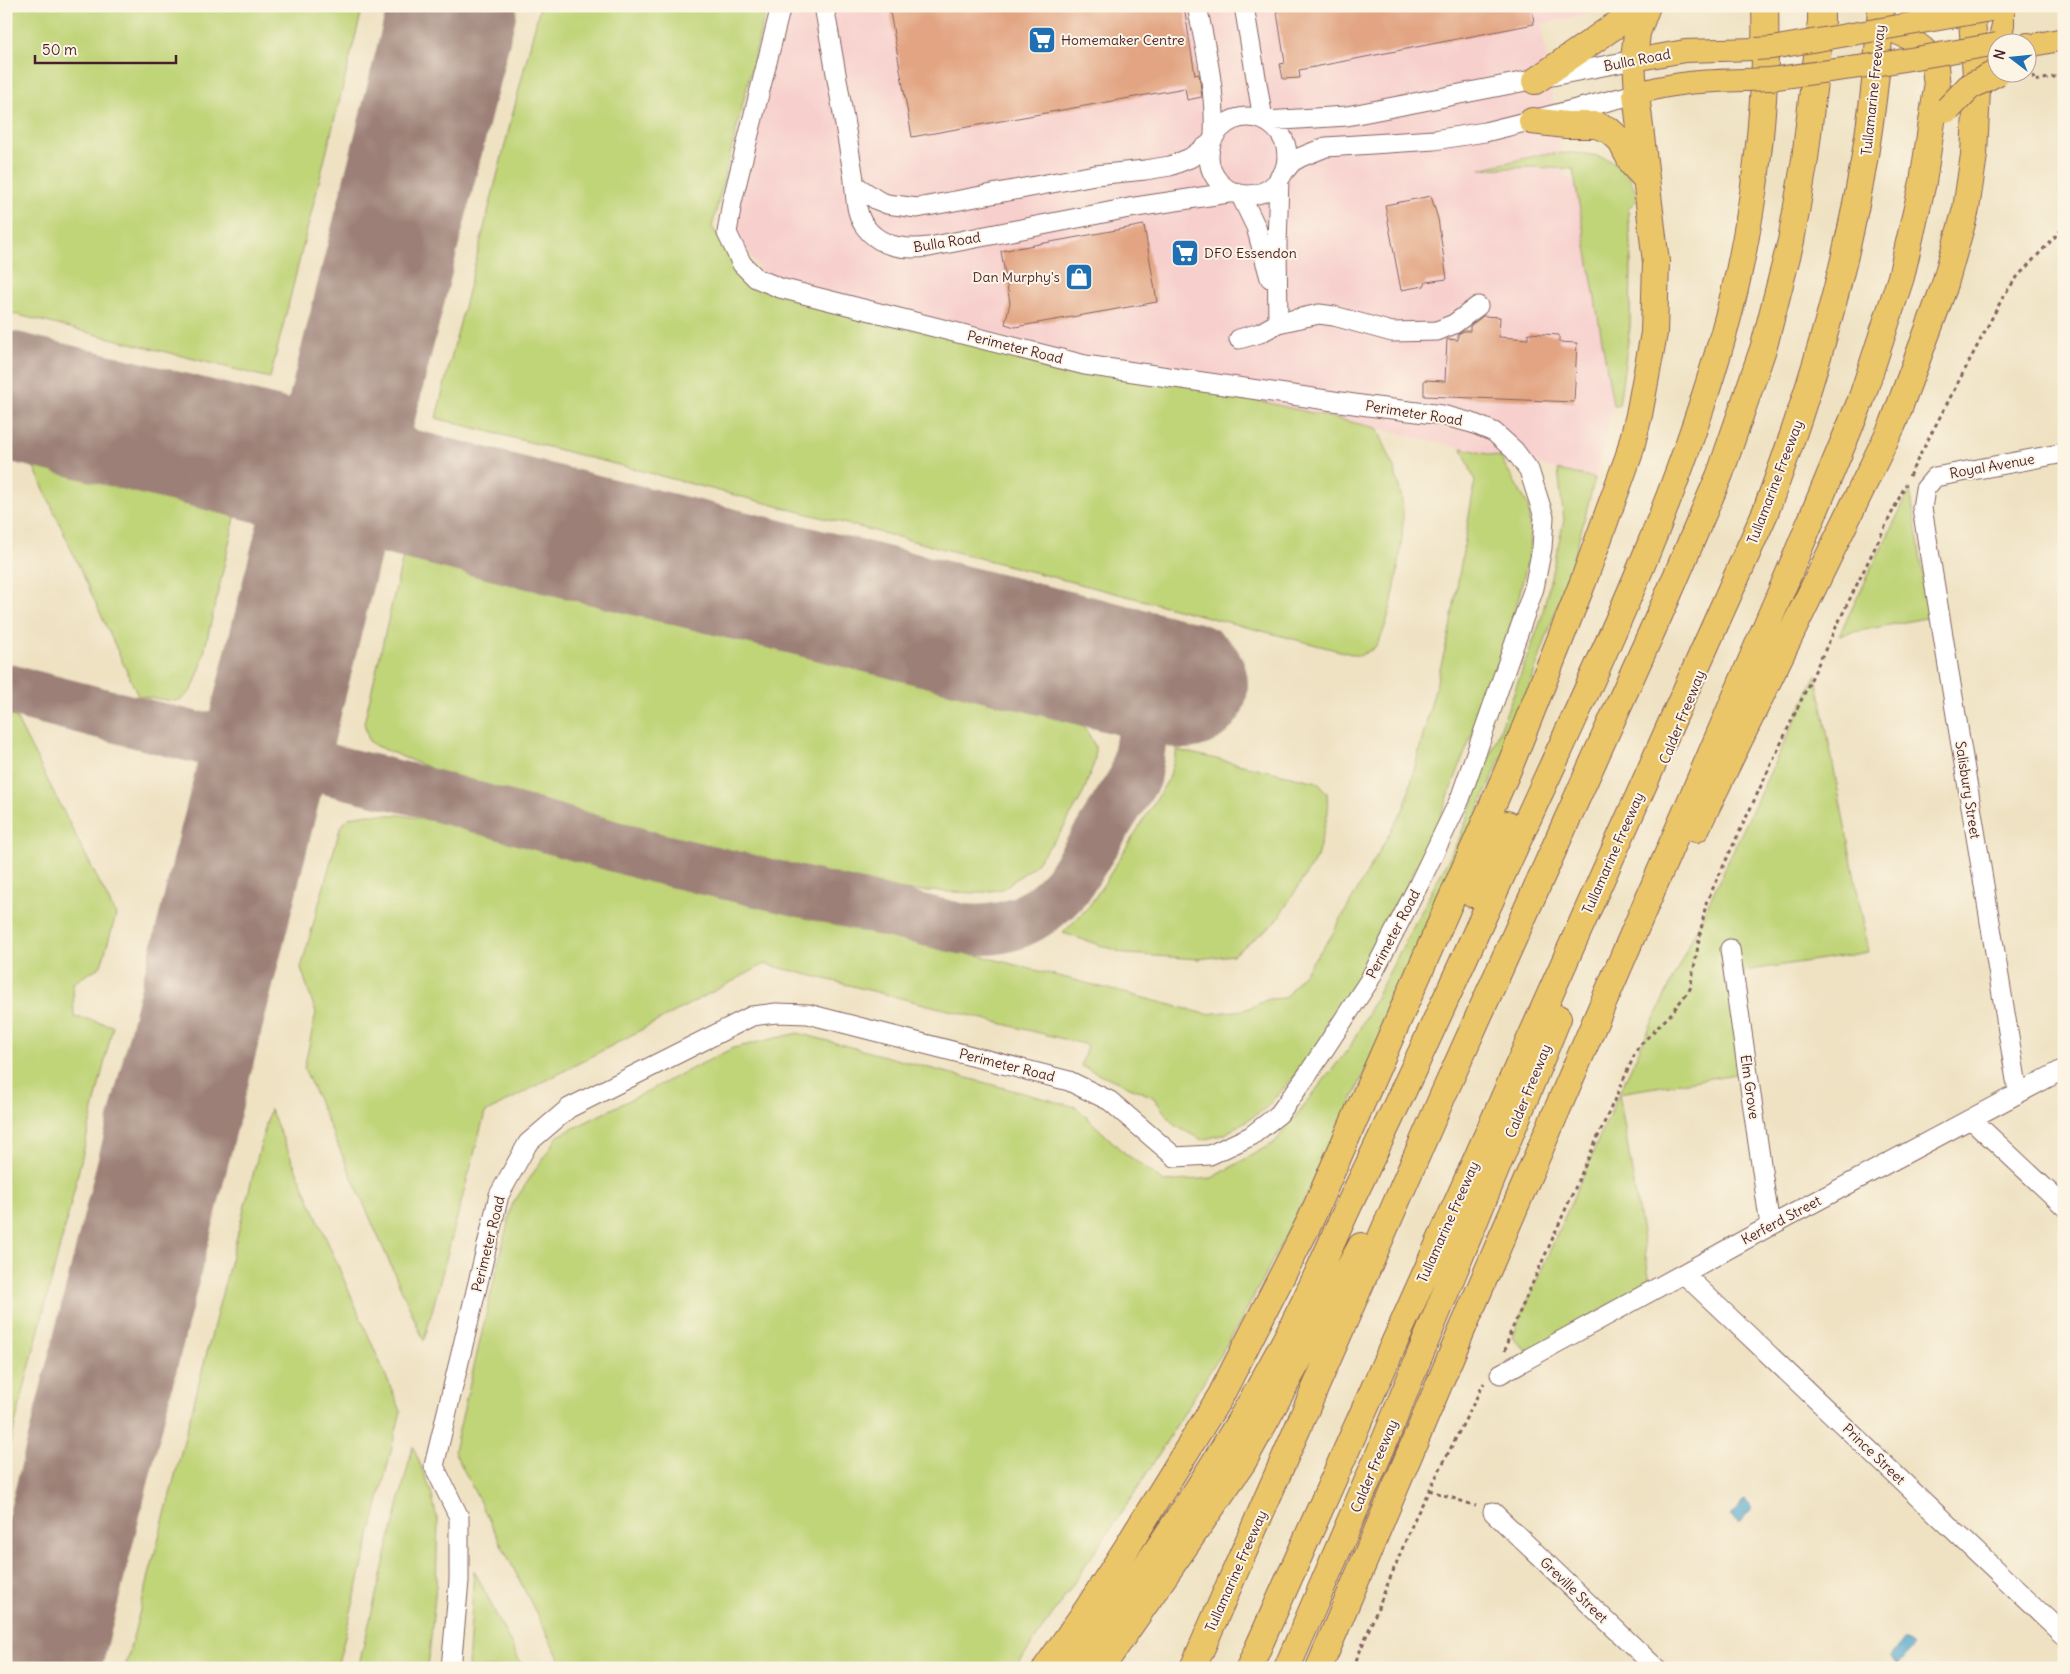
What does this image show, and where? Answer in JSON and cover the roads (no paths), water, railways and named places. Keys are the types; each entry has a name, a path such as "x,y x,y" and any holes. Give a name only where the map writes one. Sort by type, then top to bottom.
{"highway":[{"path":"1535,81 1623,20 1636,6"},
{"path":"1634,60 1637,32 1647,6"},
{"path":"1074,1668 1146,1568 1217,1459 1284,1344 1404,1091 1634,581 1668,498 1696,422 1724,332 1747,229 1762,99 1765,6"},
{"path":"1528,1177 1896,416 1944,287 1966,209 1974,155 1977,97 1976,64 1996,7"},
{"name":"Tullamarine Freeway","path":"1193,1668 1444,1094 1666,600 1726,456 1764,346 1791,240 1805,159 1821,14"},
{"name":"Tullamarine Freeway","path":"1249,1668 1765,513 1792,442 1839,279 1866,157 1882,14"},
{"path":"1320,1668 1528,1177 1789,573 1861,400 1901,277 1913,230 1930,143 1937,88 1933,61"},
{"path":"1930,143 1948,109 1969,87 1988,77"},
{"path":"1046,1668 1086,1612 1221,1395 1310,1221 1511,763 1583,582 1629,455 1639,415 1654,333 1656,262 1636,94"},
{"path":"1532,121 1566,125 1596,125 1609,130 1620,140 1633,165 1647,179"},
{"path":"1371,1085 1456,925 1540,759 1668,498"},
{"name":"Calder Freeway","path":"1286,1668 1385,1440 1765,513"},
{"path":"1101,1668 1243,1462 1444,1094"}],"main road":[{"name":"Bulla Road","path":"1634,60 1685,52 1772,48 1882,14 1996,7"},
{"path":"1996,7 2003,25 2001,32"},
{"path":"1882,14 1924,48 1933,61"},
{"path":"2038,44 2064,38"},
{"path":"1634,60 1636,94 1683,82 1784,78 1933,61 1988,46"}],"street":[{"name":"Perimeter Road","path":"451,1668 459,1582 459,1518 434,1466 499,1195 528,1143 569,1108 752,1016 776,1013 808,1014 1069,1081 1110,1101 1175,1157 1210,1155 1251,1136 1278,1114 1308,1074 1369,981 1460,799 1534,588 1542,548 1544,517 1529,470 1514,450 1494,432 1472,423 1442,415 1085,365 780,288 756,278 742,264 727,233 732,202 781,6"},
{"name":"Bulla Road","path":"824,6 856,186 859,218 866,228 886,243 902,248 915,249 1129,208 1238,193"},
{"path":"1197,6 1213,86 1215,110 1209,158 1212,173 1218,181 1238,193 1252,194 1262,192 1272,186 1292,162 1301,156 1326,147 1434,140 1485,132 1636,94"},
{"path":"1244,6 1264,120"},
{"name":"Bulla Road","path":"1264,120 1347,116 1535,81 1634,60"},
{"path":"856,186 877,200 888,204 917,208 1095,174 1170,166 1190,158 1212,140 1223,126 1235,118 1249,116 1264,120 1276,128 1286,149 1286,161 1281,175 1278,316"},
{"path":"1238,193 1256,227 1278,316"},
{"path":"1239,339 1260,333 1278,316 1319,314 1334,316 1392,332 1436,331 1454,324 1478,306"},
{"name":"Royal Avenue","path":"1925,489 1935,477 2064,453"},
{"name":"Salisbury Street","path":"1925,489 1922,508 2018,1092"},
{"name":"Elm Grove","path":"1730,949 1770,1226"},
{"name":"Kerferd Street","path":"1500,1374 1770,1226 2064,1069"},
{"path":"1971,1118 2064,1206"},
{"name":"Prince Street","path":"1684,1274 2064,1635"},
{"name":"Greville Street","path":"1493,1512 1656,1668"}],"water":[{"path":"1745,1500 1753,1508 1739,1524 1730,1516"},
{"path":"1904,1639 1913,1647 1898,1664 1890,1656"}],"place":[{"name":"Homemaker Centre","path":"1042,40"},
{"name":"DFO Essendon","path":"1185,253"},
{"name":"Dan Murphy's","path":"1079,277"}]}
